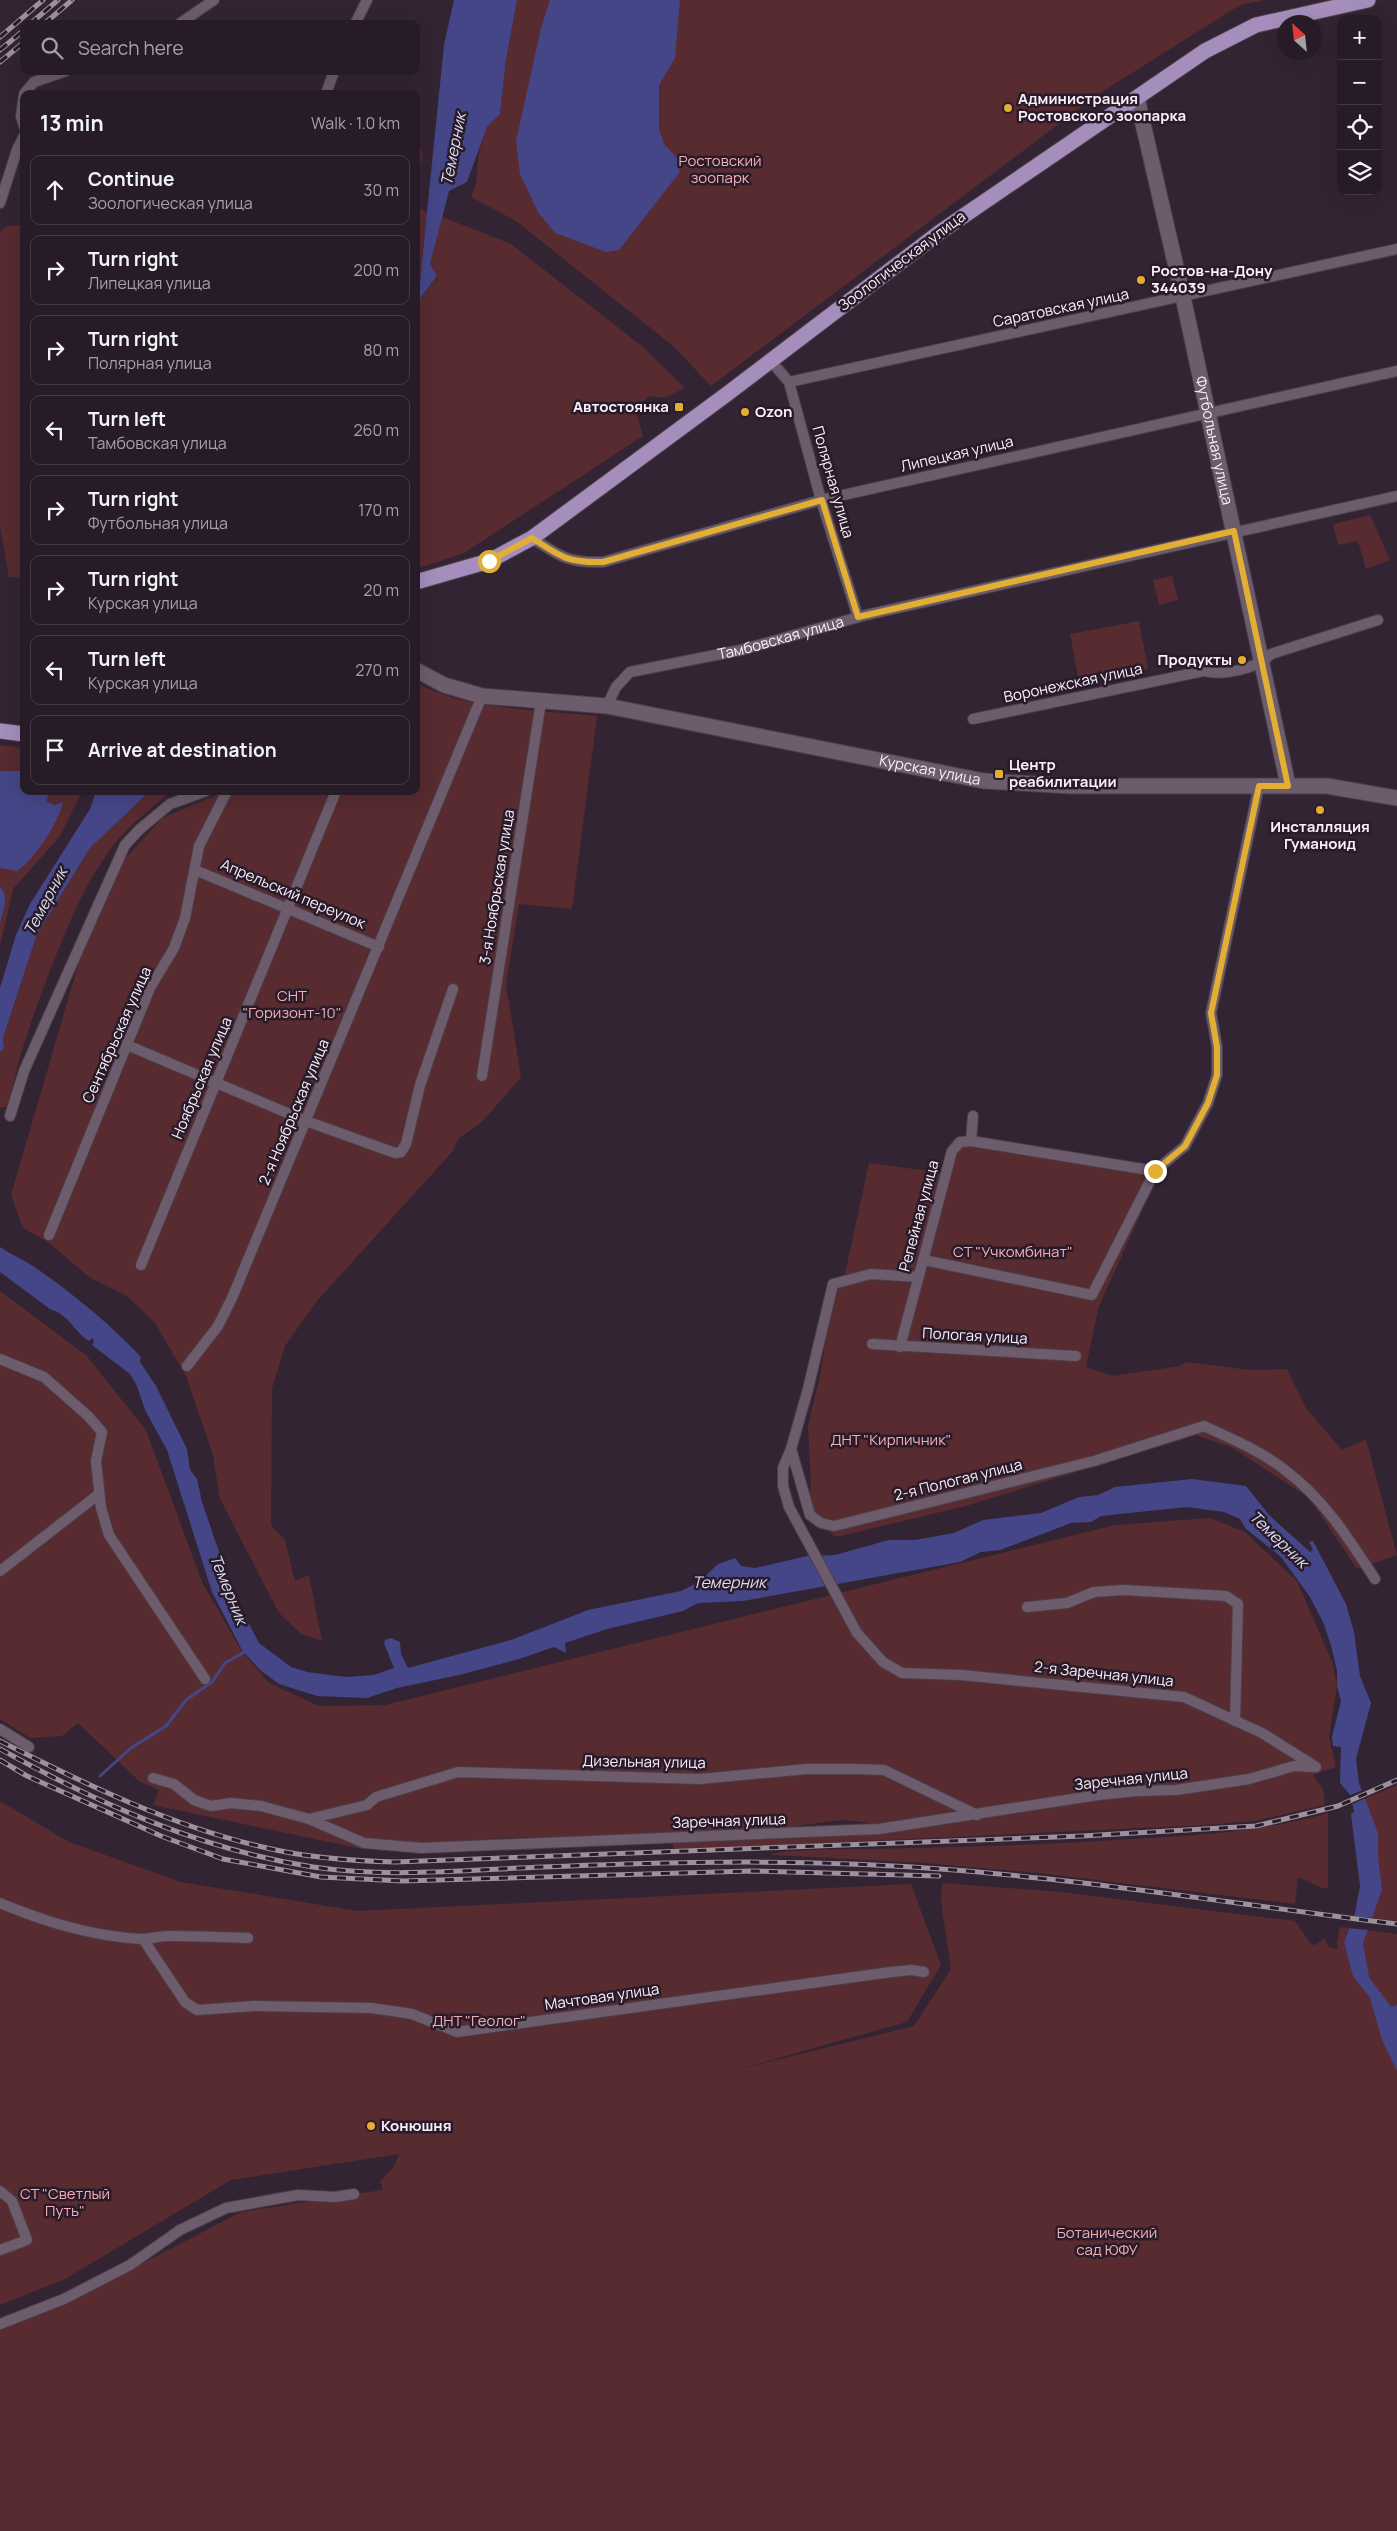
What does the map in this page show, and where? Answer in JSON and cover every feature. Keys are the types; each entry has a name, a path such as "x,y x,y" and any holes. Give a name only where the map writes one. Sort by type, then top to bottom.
{"main road":[{"name":"Зоологическая улица","path":"420,581 489,561 532,538 940,232 1205,52 1256,26 1368,0"},
{"path":"0,731 20,734"}],"street":[{"path":"185,20 214,0"},
{"path":"358,20 367,0"},
{"path":"28,90 34,82 54,75"},
{"path":"327,90 333,75"},
{"name":"Футбольная улица","path":"1137,98 1183,297 1288,786"},
{"path":"0,203 20,144"},
{"name":"Саратовская улица","path":"789,382 1397,249"},
{"name":"Полярная улица","path":"770,360 789,382 822,500 858,617"},
{"name":"Липецкая улица","path":"532,538 558,555 578,563 603,562 822,500 1397,371"},
{"name":"Тамбовская улица","path":"607,706 616,687 630,672 741,650 858,617 1234,531 1397,496"},
{"name":"Воронежская улица","path":"974,719 1204,671 1216,674 1262,663 1271,654 1378,620"},
{"path":"420,672 444,685 482,696 607,706"},
{"name":"2-я Ноябрьская улица","path":"187,1366 218,1326 232,1298 482,696"},
{"name":"3-я Ноябрьская улица","path":"482,1076 541,702"},
{"name":"Курская улица","path":"607,706 984,781 1070,786 1327,786 1397,798"},
{"path":"924,1260 1092,1295 1155,1171 1185,1146 1208,1103 1217,1075 1217,1047 1211,1013 1259,786"},
{"path":"10,1116 24,1071 125,845 140,829 170,804 195,795"},
{"name":"Сентябрьская улица","path":"49,1235 150,988 174,948 185,918 199,846 225,795"},
{"name":"Ноябрьская улица","path":"141,1265 334,795"},
{"name":"Апрельский переулок","path":"194,870 379,947"},
{"path":"127,1045 306,1121 395,1153 401,1152 406,1144 420,1085 453,990"},
{"path":"974,1116 971,1141 1155,1171"},
{"name":"Репейная улица","path":"900,1347 952,1150 960,1142 971,1141"},
{"path":"792,1449 832,1284 870,1274 919,1276"},
{"name":"Пологая улица","path":"872,1344 1076,1356"},
{"path":"0,1359 44,1377 88,1416 102,1432 96,1461 100,1494 109,1535 204,1679"},
{"name":"2-я Пологая улица","path":"792,1449 810,1515 821,1522 834,1526 1094,1461 1204,1426 1246,1445 1285,1469 1320,1501 1344,1532 1374,1579"},
{"name":"2-я Заречная улица","path":"792,1449 783,1468 783,1486 789,1507 858,1633 883,1662 902,1673 960,1675 1184,1697 1262,1733 1316,1767"},
{"path":"0,1570 100,1494"},
{"path":"1028,1607 1066,1603 1094,1592 1124,1590 1226,1596 1238,1604 1235,1721"},
{"path":"0,1729 29,1747"},
{"name":"Заречная улица","path":"153,1778 174,1784 194,1800 211,1806 231,1803 261,1806 309,1820 364,1843 422,1848 879,1829 1098,1795 1176,1790 1249,1779 1294,1766 1316,1767"},
{"name":"Дизельная улица","path":"309,1820 367,1805 376,1797 458,1772 700,1779 807,1769 884,1770 977,1815"},
{"path":"0,1903 74,1930 143,1939 166,1936 248,1938"},
{"name":"Мачтовая улица","path":"143,1939 185,2002 197,2010 254,2006 372,2008 412,2014 457,2032 891,1972 911,1970 924,1972"},
{"path":"0,2191 12,2201 27,2240 0,2250"},
{"path":"0,2324 64,2299 130,2265 180,2230 226,2208 298,2195 334,2197 354,2194"}],"green space":[{"name":"Ростовский зоопарк","path":"517,0 1265,0 1240,5 1100,93 711,386 673,346 516,221 471,197 476,183 479,152 487,127 500,114 506,60"},
{"path":"420,146 423,155 420,169"},
{"path":"420,209 427,212 420,281"},
{"path":"442,217 511,244 643,347 685,388 664,398 650,396 635,409 643,436 464,553 420,568 420,299 437,277 430,264"},
{"path":"20,225 20,578 9,577 0,527 0,232 6,226"},
{"path":"1370,515 1390,560 1366,569 1358,541 1338,545 1333,524"},
{"path":"1172,576 1178,600 1159,605 1153,580"},
{"path":"1139,621 1148,669 1079,682 1070,634"},
{"name":"СНТ \"Горизонт-10\"","path":"420,684 455,698 479,703 597,716 572,909 519,904 506,985 521,1077 482,1122 459,1138 453,1151 316,1302 285,1346 272,1388 271,1525 285,1540 295,1581 309,1575 322,1641 301,1634 279,1613 220,1499 213,1455 186,1376 155,1323 127,1296 89,1277 48,1242 23,1228 11,1195 83,948 124,860 162,818 217,795 420,795"},
{"path":"0,745 20,748 20,795 80,795 60,836 13,889 0,946"},
{"path":"146,795 167,795 121,836 99,865 86,888 51,968 23,1046 8,1107 0,1107 0,1052 4,1048 3,1038 37,934 90,848"},
{"path":"954,1138 1157,1178 1099,1306 1086,1367 1113,1376 1180,1366 1186,1362 1250,1370 1287,1369 1306,1408 1342,1450 1366,1439 1397,1555 1357,1569 1309,1498 1233,1448 1196,1435 966,1506 836,1537 806,1512 811,1485 808,1426 821,1371 834,1283 843,1283 869,1163 944,1173"},
{"path":"0,1291 86,1355 146,1430 202,1582 241,1650 269,1683 319,1706 385,1705 1115,1525 1210,1518 1245,1532 1297,1581 1333,1664 1337,1686 1329,1737 1336,1767 1313,1775 1323,1789 1325,1805 1255,1821 1205,1825 680,1850 674,1848 672,1842 907,1826 841,1820 735,1834 502,1838 362,1849 153,1805 159,1790 139,1781 78,1723 62,1736 30,1738 0,1719"},
{"path":"1397,1785 1397,1921 1371,1918 1378,1833 1364,1799"},
{"name":"Ботанический сад ЮФУ","path":"0,1801 69,1842 181,1882 357,1911 911,1884 941,1965 907,2022 736,2070 914,2026 951,1969 941,1902 942,1883 1062,1892 1295,1921 1311,1944 1315,1945 1325,1938 1328,1947 1338,1949 1337,1943 1340,1927 1349,1928 1344,1942 1364,1954 1363,1943 1366,1930 1397,1934 1397,2531 0,2531 0,2329 74,2299 241,2212 382,2190 380,2182 395,2165 399,2154 231,2180 65,2279 0,2305"},
{"path":"1328,1813 1328,1888 1322,1888 1298,1877 1295,1904 1039,1873 926,1863 771,1855 801,1850 1034,1844 1183,1836 1255,1829"}],"water":[{"name":"Темерник","path":"454,0 517,0 506,60 500,114 487,127 467,182 449,191 430,264 437,276 420,299 420,281 444,45"},
{"path":"550,0 680,0 675,58 659,85 659,129 664,144 677,158 681,166 679,173 619,250 606,252 555,233 538,212 520,174 516,141 541,28"},
{"path":"0,771 20,771 20,795 48,795 46,801 55,805 63,802 57,820 45,840 24,866 17,871 0,868"},
{"name":"Темерник","path":"95,795 146,795 90,848 37,934 3,1038 4,1048 0,1052 0,988 16,935 30,904 90,809"},
{"path":"0,887 5,895 5,899 0,923"},
{"path":"0,1247 33,1266 62,1287 103,1320 141,1357 140,1362 156,1386 187,1449 190,1470 197,1479 202,1502 233,1593 259,1643 291,1667 307,1672 346,1677 374,1675 394,1668 384,1643 385,1640 391,1638 400,1642 401,1654 408,1668 511,1640 588,1610 681,1591 699,1582 718,1564 735,1558 741,1566 755,1568 807,1556 835,1555 889,1540 915,1540 954,1533 983,1520 1041,1513 1079,1497 1098,1495 1115,1487 1192,1479 1246,1486 1270,1516 1310,1552 1313,1550 1309,1542 1313,1541 1346,1604 1354,1632 1360,1676 1371,1703 1356,1759 1359,1783 1378,1833 1378,1856 1382,1890 1363,1943 1369,1977 1391,2007 1397,2005 1397,2071 1382,2040 1370,1998 1353,1976 1344,1942 1355,1913 1360,1886 1351,1814 1354,1812 1351,1796 1340,1783 1341,1747 1333,1746 1332,1737 1341,1701 1332,1649 1324,1624 1310,1597 1281,1557 1246,1529 1240,1519 1224,1512 1187,1507 1101,1516 1091,1522 1071,1523 1000,1550 981,1552 960,1562 743,1601 698,1603 683,1611 607,1629 565,1643 566,1653 554,1647 519,1659 459,1675 397,1688 367,1698 317,1696 279,1684 260,1670 242,1650 212,1592 167,1450 145,1410 137,1386 130,1374 92,1345 94,1342 93,1338 89,1341 83,1337 63,1315 50,1309 0,1272"}],"pier":[{"path":"1363,1790 1366,1798 1350,1805 1348,1796"},
{"path":"1351,1916 1374,1918 1369,1930 1347,1928"}],"waterway":[{"path":"100,1776 131,1748 166,1726 186,1700 212,1682 225,1663 246,1651"}],"railway":[{"path":"0,37 43,0"},
{"path":"35,20 58,0"},
{"path":"49,20 72,0"},
{"path":"0,50 20,33"},
{"path":"0,62 20,45"},
{"path":"0,1741 130,1803 232,1839 314,1857 395,1862 1082,1836 1256,1826 1338,1806 1397,1780"},
{"path":"0,1749 74,1788 151,1822 231,1849 313,1867 399,1873 580,1866 772,1862 918,1867 1124,1888 1397,1924"},
{"path":"0,1760 27,1776 161,1836 223,1859 321,1877 403,1881 751,1871 939,1876"}],"place":[{"name":"Администрация Ростовского зоопарка","path":"1008,108"},
{"name":"Ростов-на-Дону 344039","path":"1141,280"},
{"name":"Автостоянка","path":"679,407"},
{"name":"Ozon","path":"745,412"},
{"name":"Продукты","path":"1242,660"},
{"name":"Центр реабилитации","path":"999,774"},
{"name":"Инсталляция Гуманоид","path":"1320,810"},
{"name":"Конюшня","path":"371,2126"}],"route":[{"path":"489,561 532,538 558,555 578,563 603,562 822,500 858,617 1234,531 1288,786 1259,786 1211,1013 1217,1047 1217,1075 1208,1103 1185,1146 1155,1171"}],"park label":[{"name":"СТ \"Учкомбинат\"","path":"1013,1252"},
{"name":"ДНТ \"Кирпичник\"","path":"891,1440"},
{"name":"ДНТ \"Геолог\"","path":"479,2021"},
{"name":"СТ \"Светлый Путь\"","path":"65,2202"}]}
